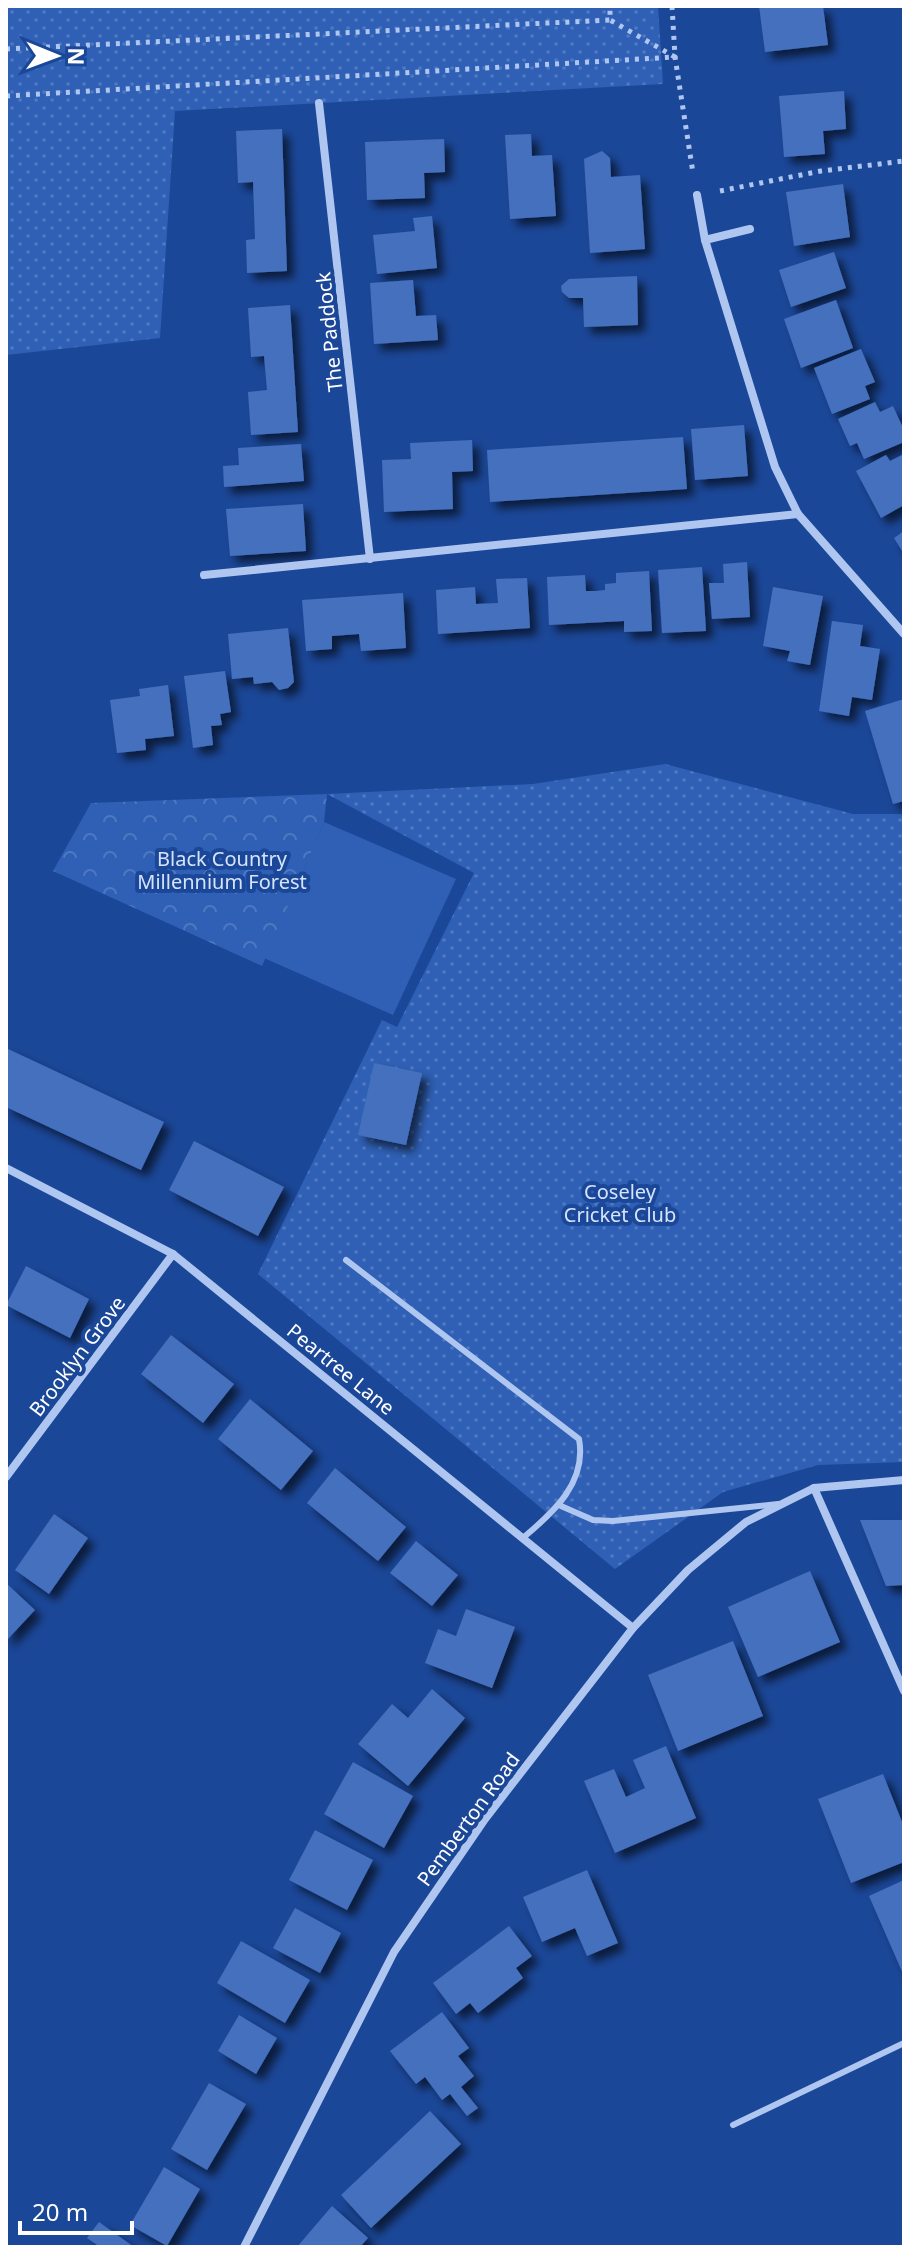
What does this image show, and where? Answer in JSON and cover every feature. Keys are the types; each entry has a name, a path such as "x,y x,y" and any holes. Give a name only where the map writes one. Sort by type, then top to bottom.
{"street":[{"name":"The Paddock","path":"319,103 370,559"},
{"path":"697,195 705,240 775,467 798,514 904,634"},
{"path":"705,240 750,229"},
{"path":"204,575 798,514"},
{"name":"Peartree Lane","path":"6,1168 173,1254 633,1628"},
{"name":"Brooklyn Grove","path":"6,1477 173,1254"},
{"path":"904,1480 814,1488 904,1691"},
{"name":"Pemberton Road","path":"244,2247 394,1952 485,1819 633,1628 688,1570 746,1522 814,1488"}],"lane":[{"path":"346,1260 579,1439 583,1458 561,1506 524,1537"},
{"path":"561,1506 593,1520 613,1521 782,1504"},
{"path":"733,2125 904,2043"}],"path":[{"path":"610,6 610,20"},
{"path":"672,6 675,57 697,195 821,171 904,161"},
{"path":"6,49 610,20 675,57"},
{"path":"6,96 675,57"}],"green space":[{"path":"6,6 658,6 663,84 175,111 160,338 6,355"},
{"name":"Coseley Cricket Club","path":"665,764 853,814 904,814 904,1462 818,1465 723,1492 615,1569 258,1274 382,1020 397,1027 474,873 327,794 533,784"},
{"name":"Black Country Millennium Forest","path":"327,794 324,822 262,966 53,871 91,803"},
{"path":"324,822 456,879 393,1015 264,958"}],"building":[{"path":"759,6 823,6 828,45 765,52"},
{"path":"844,91 846,129 823,131 825,154 784,157 779,96"},
{"path":"282,129 287,271 247,273 246,240 255,239 253,182 238,183 236,131"},
{"path":"531,134 532,156 552,155 556,216 510,219 505,135"},
{"path":"444,139 445,172 424,173 425,198 367,200 365,142"},
{"path":"602,151 610,158 611,177 640,175 645,249 590,253 584,159"},
{"path":"843,184 850,237 794,246 786,192"},
{"path":"432,216 437,268 377,274 373,235 415,231 413,218"},
{"path":"834,252 846,288 791,307 779,270"},
{"path":"637,276 638,325 584,327 583,298 569,298 562,292 561,286 569,279"},
{"path":"413,280 416,316 436,315 438,340 374,344 370,283"},
{"path":"836,300 853,348 801,368 784,319"},
{"path":"290,305 298,432 251,435 248,392 267,390 264,356 251,357 248,308"},
{"path":"861,349 875,382 865,386 870,399 832,414 814,368"},
{"path":"875,402 880,412 893,406 904,430 904,442 864,459 857,443 850,446 838,419"},
{"path":"744,425 748,476 695,480 691,429"},
{"path":"683,437 687,489 490,502 487,450"},
{"path":"472,440 473,471 452,472 453,509 384,512 382,460 411,459 410,443"},
{"path":"301,444 304,481 224,487 223,466 239,465 238,448"},
{"path":"904,454 904,505 881,518 856,471 886,455 890,461"},
{"path":"303,504 306,551 230,556 226,509"},
{"path":"904,531 904,554 894,538"},
{"path":"747,562 750,617 712,619 709,583 724,583 723,564"},
{"path":"702,567 706,631 662,633 658,570"},
{"path":"649,571 652,631 624,632 624,621 549,625 547,577 585,575 586,591 596,591 605,590 605,584 616,583 616,573"},
{"path":"527,578 530,628 438,634 436,590 475,587 476,604 498,603 496,579"},
{"path":"773,587 823,596 810,665 787,661 790,651 763,646"},
{"path":"403,593 406,648 361,651 359,634 332,636 332,649 306,651 302,600"},
{"path":"832,621 863,625 860,646 880,649 872,700 852,697 849,716 819,711"},
{"path":"288,628 294,682 288,688 279,690 272,682 254,684 253,677 232,679 228,634"},
{"path":"225,671 231,712 220,714 222,725 211,726 213,745 193,748 184,676"},
{"path":"168,685 174,736 145,739 146,750 117,753 110,700 140,696 139,689"},
{"path":"904,699 904,801 893,804 865,711"},
{"path":"6,1048 164,1122 141,1170 6,1107"},
{"path":"374,1063 422,1073 406,1145 358,1135"},
{"path":"194,1141 284,1187 258,1236 169,1190"},
{"path":"26,1266 89,1299 70,1338 6,1305"},
{"path":"171,1335 234,1384 203,1423 141,1374"},
{"path":"250,1399 313,1451 281,1490 218,1439"},
{"path":"335,1468 406,1527 378,1561 307,1503"},
{"path":"54,1514 88,1538 49,1594 15,1570"},
{"path":"860,1520 904,1520 904,1585 886,1586"},
{"path":"416,1541 458,1575 432,1606 390,1573"},
{"path":"810,1571 840,1642 758,1677 728,1607"},
{"path":"6,1583 35,1610 6,1641"},
{"path":"466,1609 515,1627 492,1688 425,1663 438,1629 456,1636"},
{"path":"733,1641 763,1716 678,1751 648,1675"},
{"path":"432,1689 465,1718 408,1786 358,1744 392,1704 408,1718"},
{"path":"666,1746 696,1818 615,1853 584,1781 614,1769 626,1797 645,1788 633,1760"},
{"path":"353,1762 413,1796 384,1848 324,1814"},
{"path":"883,1774 904,1827 904,1862 851,1883 818,1799"},
{"path":"315,1830 373,1860 347,1910 289,1880"},
{"path":"587,1870 618,1943 587,1956 575,1928 542,1942 523,1897"},
{"path":"904,1880 904,1976 869,1896"},
{"path":"295,1908 341,1933 320,1973 273,1948"},
{"path":"509,1926 532,1956 516,1968 523,1978 478,2013 470,2003 456,2014 433,1983"},
{"path":"241,1941 310,1980 285,2023 217,1983"},
{"path":"442,2012 469,2048 458,2056 474,2076 461,2087 478,2108 467,2116 450,2094 442,2100 425,2077 416,2084 390,2051"},
{"path":"239,2015 277,2038 256,2074 218,2051"},
{"path":"209,2083 246,2104 207,2170 171,2149"},
{"path":"430,2111 461,2144 371,2228 341,2195"},
{"path":"164,2167 200,2189 167,2246 130,2225"},
{"path":"332,2206 368,2238 360,2247 297,2247"},
{"path":"99,2222 134,2247 100,2247 87,2238"}]}
